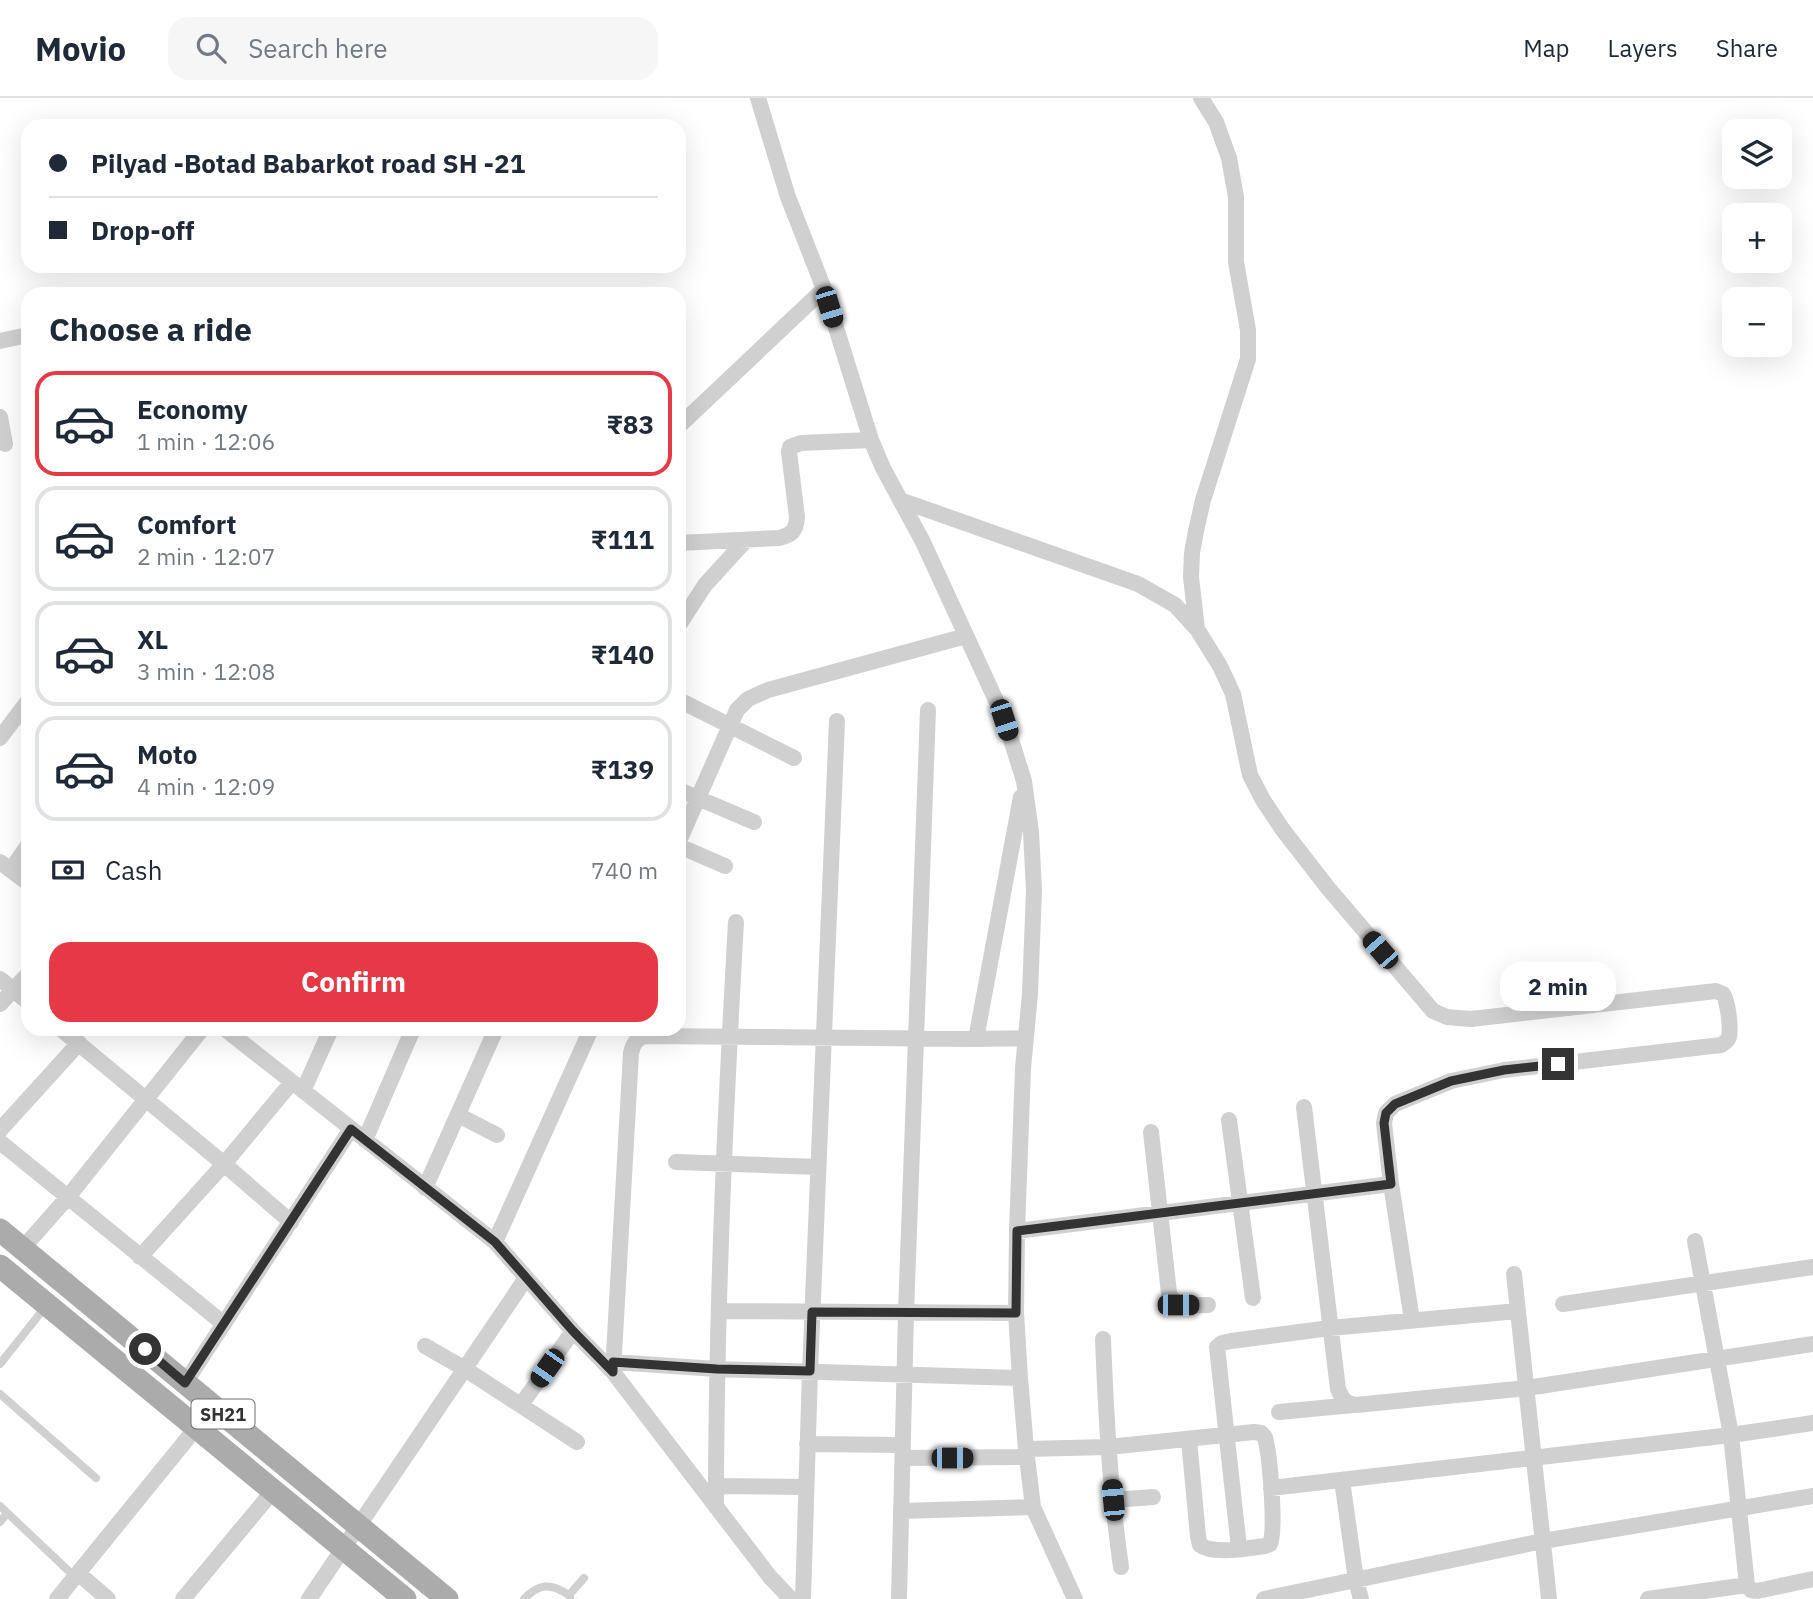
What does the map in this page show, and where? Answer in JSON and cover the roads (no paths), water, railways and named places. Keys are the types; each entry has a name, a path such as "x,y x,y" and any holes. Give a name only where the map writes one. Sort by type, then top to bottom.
{"main road":[{"name":"SH21","path":"0,1230 447,1599"},
{"name":"SH21","path":"0,1266 405,1599"}],"street":[{"path":"758,98 788,198 824,289 871,440 923,542 1004,720 1024,781 1031,832 1034,890 1030,994 1023,1068 1017,1231 1016,1313 1020,1378 1033,1507 1075,1599"},
{"path":"1197,629 1191,577 1196,531 1203,500 1248,359 1248,331 1236,262 1236,197 1229,158 1216,122 1201,98"},
{"path":"686,419 824,289"},
{"path":"0,341 21,336"},
{"path":"0,417 5,444"},
{"path":"686,544 779,538 793,533 797,517 790,447 795,443 871,440"},
{"path":"900,500 1139,584 1175,605 1197,629 1220,666 1233,694 1250,775 1263,800 1328,888 1433,1011 1447,1017 1471,1019 1716,991 1723,994 1727,1000 1730,1034 1728,1041 1721,1045 1478,1074 1451,1081 1395,1104 1386,1113 1384,1123 1391,1184 1412,1320"},
{"path":"686,614 705,585 746,540"},
{"path":"686,825 737,710 748,699 768,690 966,636"},
{"path":"686,703 794,758"},
{"path":"0,738 21,710"},
{"path":"899,1599 906,1313 928,710"},
{"path":"803,1599 812,1312 837,721"},
{"path":"976,1039 1024,781"},
{"path":"686,793 754,822"},
{"path":"686,849 726,866"},
{"path":"21,852 6,866 21,878"},
{"path":"716,1507 717,1369 724,1164 736,922"},
{"path":"0,979 21,996"},
{"path":"0,1004 21,981"},
{"path":"70,1036 291,1222"},
{"path":"23,1248 68,1198 196,1036"},
{"path":"234,1036 495,1242 573,1331 613,1367 716,1507 770,1577 791,1599"},
{"path":"140,1256 297,1086 327,1036"},
{"path":"365,1140 409,1036"},
{"path":"425,1188 493,1036"},
{"path":"495,1242 588,1036"},
{"path":"613,1367 630,1067 634,1044 639,1038 1025,1038"},
{"path":"0,1130 79,1043"},
{"path":"1304,1107 1338,1389 1347,1403 1356,1405"},
{"path":"458,1115 497,1135"},
{"path":"1229,1120 1253,1298"},
{"path":"185,1383 351,1129"},
{"path":"1151,1132 1168,1293 1178,1305 1208,1305"},
{"path":"0,1142 224,1324"},
{"path":"676,1162 818,1167"},
{"path":"1017,1231 1391,1184"},
{"path":"1695,1241 1731,1434 1747,1585 1751,1590 1757,1591 1813,1579"},
{"path":"1563,1304 1813,1267"},
{"path":"1514,1274 1549,1599"},
{"path":"309,1599 526,1278"},
{"path":"719,1311 1016,1313"},
{"path":"1240,1548 1217,1347 1231,1341 1330,1328 1518,1311"},
{"path":"521,1405 573,1331"},
{"path":"1103,1339 1108,1447 1121,1567"},
{"path":"1279,1412 1527,1388 1813,1344"},
{"path":"425,1346 577,1442"},
{"path":"613,1367 1020,1378"},
{"path":"1271,1488 1813,1423"},
{"path":"57,1599 196,1428"},
{"path":"807,1444 903,1451 1026,1453 1261,1433 1266,1441 1271,1488 1273,1532 1270,1544 1216,1550 1200,1545 1189,1440"},
{"path":"1342,1480 1361,1599"},
{"path":"716,1486 806,1488"},
{"path":"183,1599 273,1490"},
{"path":"1264,1599 1543,1541 1813,1496"},
{"path":"1113,1500 1153,1497"},
{"path":"901,1511 1033,1507"},
{"path":"77,1575 108,1599"},
{"path":"1648,1599 1702,1595 1747,1585"}],"lane":[{"path":"0,1364 47,1305"},
{"path":"0,1394 96,1478"},
{"path":"0,1506 77,1575"},
{"path":"0,1522 8,1513"},
{"path":"524,1599 534,1590 546,1586 558,1588 570,1597 584,1578"}]}
